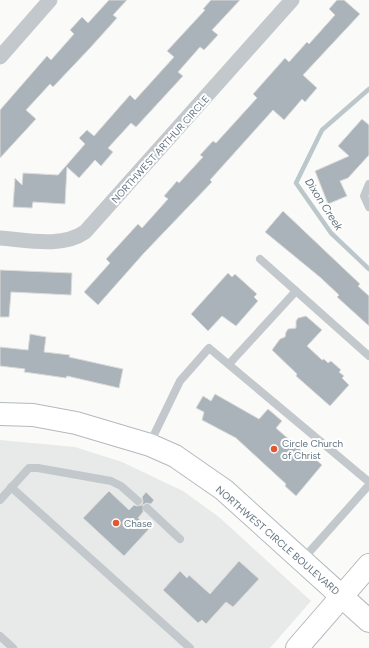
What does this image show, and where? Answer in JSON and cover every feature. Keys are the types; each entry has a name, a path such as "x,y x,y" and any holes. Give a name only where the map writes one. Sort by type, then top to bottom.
{"main road":[{"name":"NORTHWEST CIRCLE BOULEVARD","path":"0,414 33,415 76,423 150,445 175,456 224,490 369,621"},
{"path":"297,648 369,566"}],"street":[{"path":"0,57 50,0"},
{"name":"NORTHWEST ARTHUR CIRCLE","path":"0,238 61,241 78,237 85,232 292,0"}],"lane":[{"path":"369,184 364,196 369,207"},
{"path":"260,259 369,356"},
{"path":"229,364 296,291"},
{"path":"150,445 180,382 209,348 369,484 302,560"},
{"path":"0,500 28,468 48,469 111,481 121,486 138,500"},
{"path":"11,487 190,648"},
{"path":"146,508 180,539"},
{"path":"0,636 13,648"}],"shaded area":[{"path":"0,440 75,447 122,462 183,491 219,517 311,601 270,648 0,648"}],"building":[{"path":"109,0 127,0 113,15 117,18 90,48 53,87 50,84 26,110 36,119 0,158 0,110 47,56 51,60 74,34 70,30 82,17 88,23"},
{"path":"211,0 240,0 212,30 218,35 204,50 200,47 178,72 183,76 136,127 131,123 108,148 113,152 101,166 95,160 79,178 67,167 65,204 33,202 32,208 13,207 15,178 22,185 23,173 58,175 85,144 79,138 87,130 94,136 130,95 135,100 174,57 167,51 205,10 203,9"},
{"path":"337,0 344,0 360,14 303,75 317,88 305,102 302,99 284,120 273,110 210,180 212,182 144,253 98,305 84,292 110,263 106,259 138,224 142,228 168,199 164,196 177,181 179,183 203,157 200,155 213,141 216,143 257,98 253,94 285,58 289,62 307,42 309,44 335,15 329,9"},
{"path":"362,119 369,125 369,155 348,178 340,181 347,196 328,204 315,171 349,156 338,146"},
{"path":"283,211 360,284 358,286 369,296 369,326 337,297 339,295 321,278 265,232"},
{"path":"0,270 72,273 71,295 11,292 9,317 0,317"},
{"path":"228,273 232,277 235,274 257,294 254,297 258,301 236,326 222,316 208,331 191,314"},
{"path":"306,316 322,330 307,346 322,360 324,359 328,363 331,361 341,370 339,372 344,376 342,378 349,385 330,406 296,376 297,374 272,350 280,339 285,337 288,329 296,328 296,321 298,318"},
{"path":"30,334 46,337 44,352 70,355 69,357 123,369 119,388 67,376 66,378 24,372 25,369 0,366 0,347 28,350"},
{"name":"Circle Church of Christ","path":"215,394 259,419 268,409 282,421 276,428 310,458 312,456 322,465 296,496 285,486 286,484 236,438 202,420 204,412 196,408 203,396 211,401"},
{"name":"Chase","path":"109,491 129,510 134,505 142,505 142,497 146,492 154,500 151,504 146,503 143,505 143,512 138,518 149,529 124,556 83,518"},
{"path":"239,561 259,579 233,607 226,602 206,624 202,620 198,623 163,590 180,571 187,578 189,575 210,594"}],"waterway":[{"name":"Dixon Creek","path":"369,89 322,130 296,183 331,233 369,269"}],"place":[{"name":"Circle Church of Christ","path":"274,449"},
{"name":"Chase","path":"116,523"}]}
